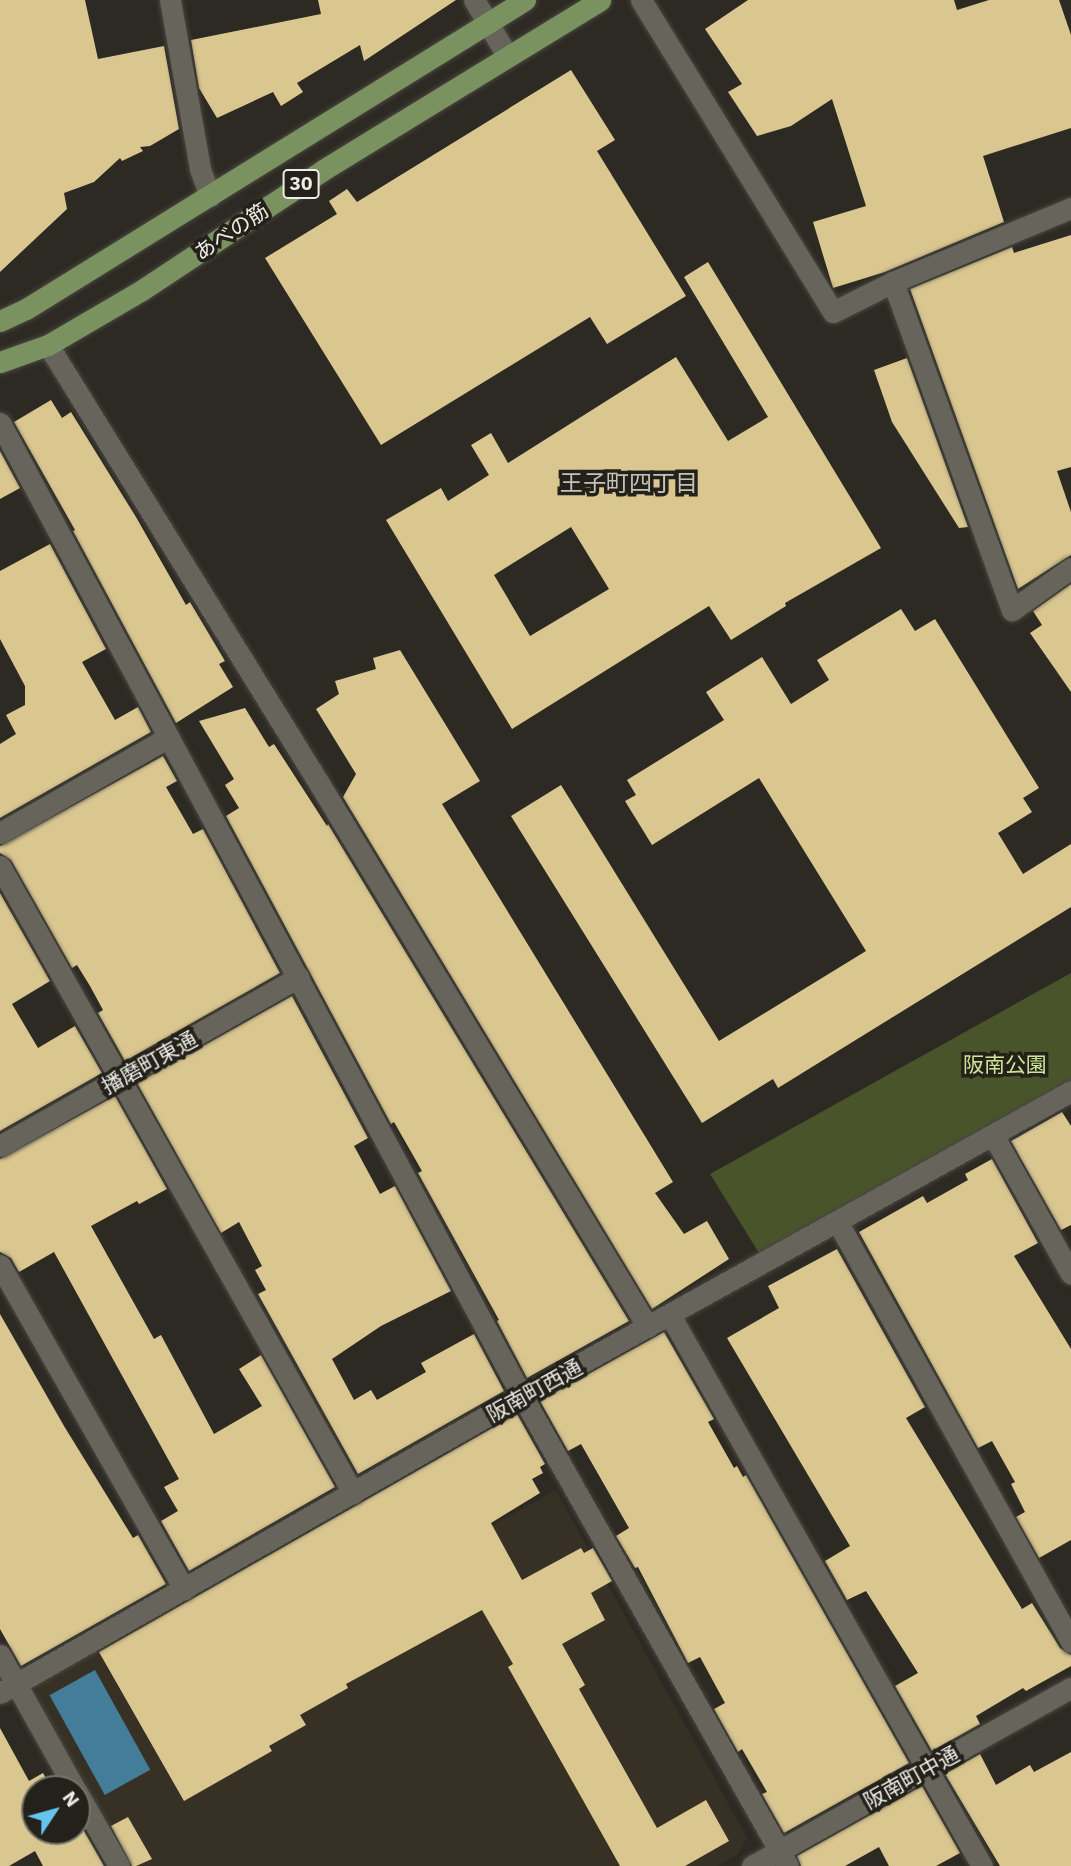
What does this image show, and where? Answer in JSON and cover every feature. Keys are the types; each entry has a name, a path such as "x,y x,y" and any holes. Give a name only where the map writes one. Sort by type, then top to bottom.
{"main road":[{"name":"あべの筋","path":"0,321 26,309 525,0"},
{"name":"あべの筋","path":"0,362 48,345 142,290 323,170 600,0"}],"street":[{"path":"170,0 200,169 210,196"},
{"path":"474,0 508,57"},
{"path":"641,0 833,312 893,282 1071,208"},
{"path":"893,282 1012,610 1071,568"},
{"path":"48,345 317,780 648,1327"},
{"path":"0,423 522,1396 784,1858"},
{"path":"0,833 169,737"},
{"path":"0,866 353,1493"},
{"name":"播磨町東通","path":"0,1146 299,977"},
{"name":"阪南町西通","path":"8,1688 522,1396 1071,1091"},
{"path":"993,1135 1071,1274"},
{"path":"836,1222 1071,1642"},
{"path":"0,1265 184,1589"},
{"path":"670,1315 982,1866"},
{"path":"0,1654 8,1688 66,1775"},
{"name":"阪南町中通","path":"752,1866 784,1858 927,1768 1071,1688"},
{"path":"91,1817 119,1866"}],"shaded area":[{"path":"556,1490 747,1838 738,1854 717,1866 131,1866 91,1797 91,1775 78,1775 34,1698 41,1681 195,1595 237,1666"}],"green space":[{"name":"阪南公園","path":"1071,973 1071,1081 759,1253 710,1174"}],"water":[{"path":"95,1670 150,1770 105,1795 50,1695"}],"building":[{"path":"0,0 85,0 98,59 164,46 179,129 150,146 140,147 143,151 122,161 120,158 94,182 64,193 67,209 0,272"},
{"path":"318,0 456,0 364,61 360,45 297,83 303,92 281,106 273,92 217,118 199,88 191,40 321,14"},
{"path":"748,0 954,0 957,10 989,0 1059,0 1071,35 1071,128 983,156 1004,222 885,272 833,288 813,222 866,206 832,99 791,126 757,136 728,92 742,84 705,29"},
{"path":"571,70 615,140 597,151 686,296 607,344 590,317 381,445 265,258 337,214 329,201 347,189 357,202"},
{"path":"1071,235 1071,467 1057,471 1071,512 1071,555 1018,589 910,289 1012,247 1014,253"},
{"path":"708,262 881,548 785,603 786,606 731,640 709,606 512,729 386,520 441,488 448,501 489,475 471,445 491,433 508,463 676,357 728,441 768,417 684,277","holes":["571,527 609,589 530,636 494,575"]},
{"path":"907,358 968,527 959,528 892,422 874,370"},
{"path":"51,400 62,418 71,412 186,605 190,602 225,661 219,664 233,687 176,723 73,531 75,530 14,422"},
{"path":"0,451 20,488 0,499"},
{"path":"50,544 106,649 82,662 115,720 138,707 151,732 0,818 0,744 16,734 6,715 25,705 25,686 0,639 0,571"},
{"path":"1071,584 1071,692 1030,633 1042,625 1033,611"},
{"path":"901,609 915,631 935,619 1039,788 1023,798 1032,812 998,833 1023,874 1071,844 1071,907 778,1088 773,1079 702,1123 511,816 561,785 719,1041 866,951 759,778 652,845 625,801 636,795 627,780 724,720 706,692 762,657 791,704 829,680 817,660"},
{"path":"400,650 480,781 442,804 673,1182 655,1193 684,1234 707,1221 729,1259 652,1309 343,797 356,774 316,709 339,694 335,681 376,669 373,658"},
{"path":"245,708 269,747 274,744 327,826 328,824 629,1321 527,1378 497,1321 499,1320 418,1173 422,1171 394,1122 391,1124 226,816 239,808 225,785 234,779 199,721"},
{"path":"163,756 177,781 166,787 193,834 203,829 280,973 125,1061 98,1013 103,1010 90,986 77,965 72,968 11,860 0,853 0,846"},
{"path":"0,893 50,981 12,1004 38,1048 75,1026 102,1073 0,1131"},
{"path":"292,996 368,1138 354,1146 380,1194 395,1186 451,1291 381,1326 332,1359 354,1400 371,1390 377,1400 426,1372 421,1363 474,1334 504,1391 358,1474 258,1294 266,1290 255,1270 262,1266 239,1222 221,1233 137,1083"},
{"path":"115,1096 167,1189 139,1204 137,1201 91,1226 154,1339 161,1335 214,1434 262,1406 239,1369 261,1355 335,1487 189,1571 161,1521 178,1511 164,1487 179,1479 54,1252 19,1272 11,1258 0,1252 0,1159"},
{"path":"1062,1112 1071,1126 1071,1225 1061,1230 1011,1141"},
{"path":"992,1159 1038,1243 1014,1256 1071,1349 1071,1540 1039,1558 1016,1517 1025,1512 1011,1484 1015,1482 992,1441 978,1448 859,1232 923,1196 927,1203 968,1180 965,1174"},
{"path":"837,1249 925,1407 906,1418 1022,1609 1032,1603 1060,1648 1071,1655 1071,1666 1026,1691 1023,1688 976,1716 980,1724 932,1751 895,1686 918,1673 866,1591 847,1600 825,1561 850,1546 727,1338 779,1308 768,1286"},
{"path":"0,1314 64,1426 133,1538 138,1535 166,1584 21,1666 0,1629"},
{"path":"664,1332 714,1419 708,1422 734,1468 737,1466 743,1477 746,1475 909,1763 784,1833 762,1794 767,1792 742,1749 738,1752 714,1709 725,1703 700,1657 688,1663 638,1567 635,1568 616,1536 629,1528 581,1444 568,1451 540,1401"},
{"path":"517,1414 545,1464 540,1467 543,1473 532,1479 540,1493 491,1523 522,1580 581,1548 584,1553 593,1548 612,1581 591,1593 605,1620 562,1644 585,1685 579,1689 657,1828 706,1800 729,1841 685,1866 620,1866 508,1667 513,1664 482,1610 346,1684 348,1688 300,1715 306,1725 269,1746 272,1751 184,1801 99,1652"},
{"path":"0,1728 26,1775 21,1775 21,1845 91,1843 104,1866 43,1866 35,1851 9,1866 0,1866"},
{"path":"1071,1752 1071,1866 1000,1866 945,1774 980,1754 996,1785 1030,1765 1034,1772"},
{"path":"922,1786 960,1853 936,1866 889,1866 879,1847 845,1866 801,1866 797,1856"},
{"path":"128,1817 152,1859 136,1866 132,1866 111,1826"}],"district":[{"name":"王子町四丁目","path":"629,482"}]}
